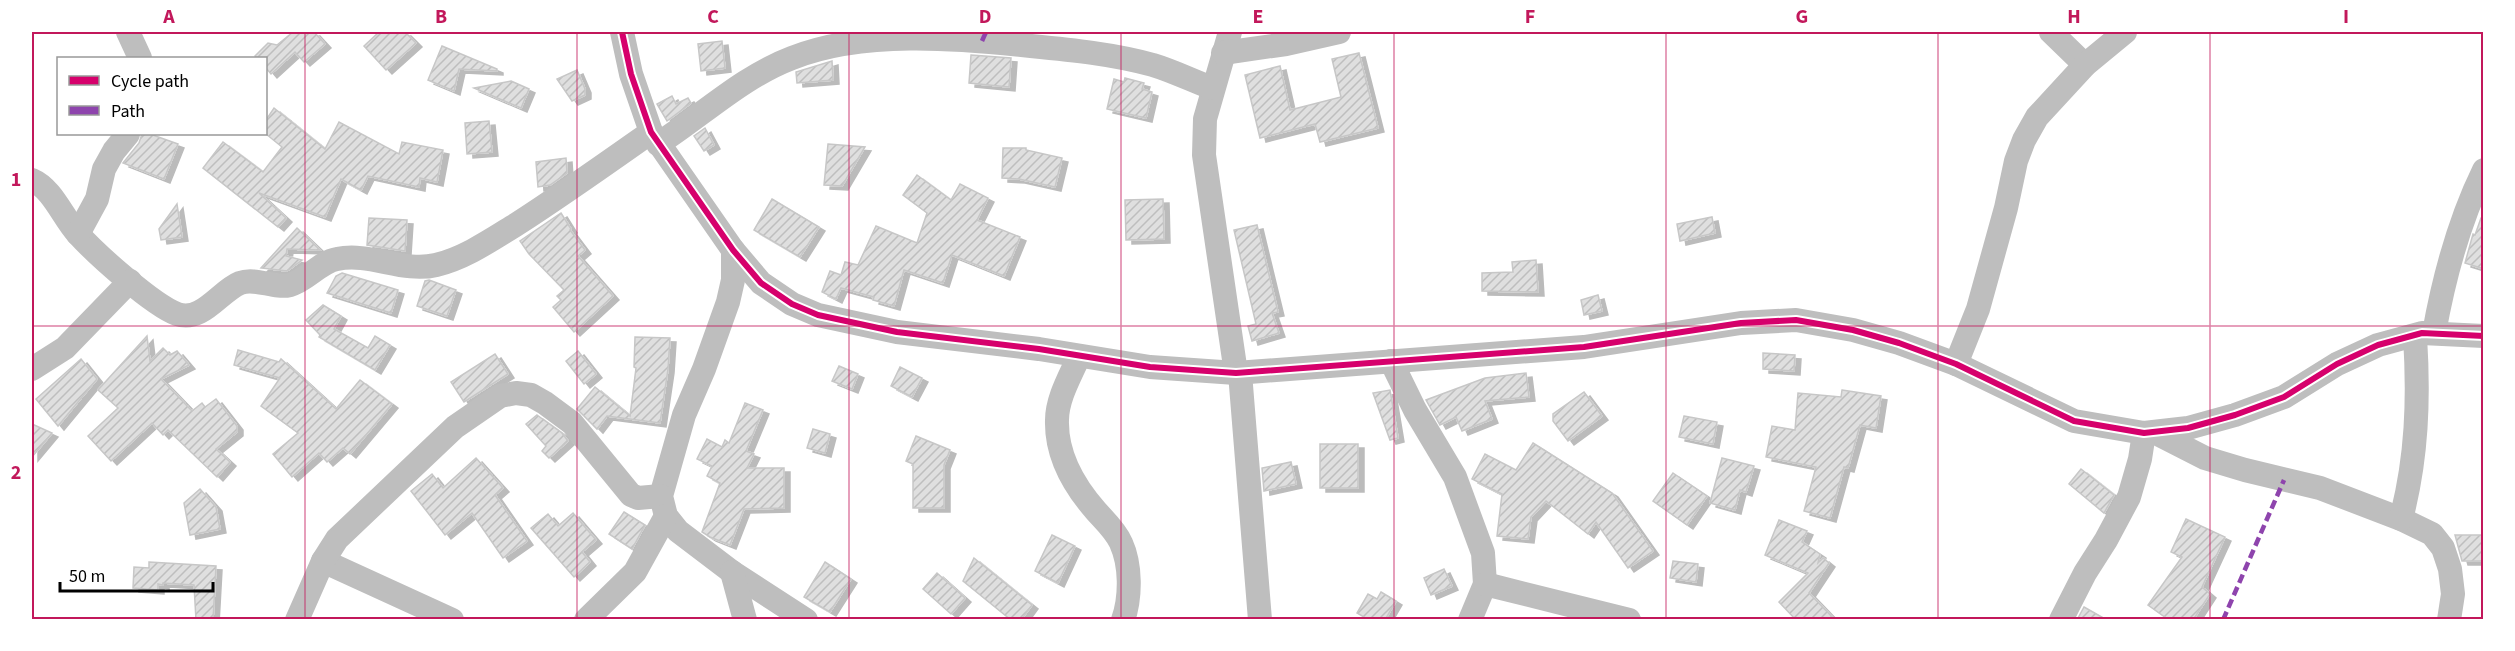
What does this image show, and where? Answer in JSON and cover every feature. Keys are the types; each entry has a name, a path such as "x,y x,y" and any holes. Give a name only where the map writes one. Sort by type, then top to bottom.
{"street":[{"path":"128,32 140,57"},
{"path":"622,32 631,74 655,138 733,250 761,283 792,304 818,315 897,332 1150,367 1238,373 1584,347 1741,323 1797,320 1853,330 1899,343 1956,364 2074,421 2150,433 2205,458 2320,488 2401,519 2432,534 2443,548 2451,569 2453,594 2449,620"},
{"path":"1260,620 1238,373 1204,155 1205,119 1226,42 1286,44 1339,32"},
{"path":"2051,32 2085,65"},
{"path":"1956,364 1978,309 2006,208 2016,161 2024,140 2037,117 2085,65 2125,32"},
{"path":"32,180 37,182 58,205 78,234 130,280 161,305 179,314 188,315 197,313 240,283 250,281 289,285 335,259 354,258 410,266 434,266 459,258 489,242 772,66 817,49 867,40 966,39 1092,53 1153,66 1212,88"},
{"path":"78,234 97,199 104,169 127,135"},
{"path":"2401,519 2411,482 2417,434 2418,382 2424,334 2440,297 2474,191 2484,170"},
{"path":"586,620 610,610 634,572 664,506 684,415 704,369 728,302 733,280 733,250"},
{"path":"32,369 65,348 130,280"},
{"path":"2150,433 2188,428 2274,401 2337,364 2378,345 2424,334 2484,336"},
{"path":"1079,356 1064,390 1057,418 1059,444 1075,482 1086,500 1121,541 1127,562 1128,580 1123,620"},
{"path":"1391,361 1415,410 1455,477 1483,553 1485,584 1470,620"},
{"path":"297,620 323,561 337,539 455,427 500,396 516,393 531,395 572,423 631,495 664,506 678,531 732,572 806,620"},
{"path":"2061,620 2129,497 2150,433"},
{"path":"323,561 452,620"},
{"path":"732,572 745,620"},
{"path":"1485,584 1629,620"}],"building":[{"path":"293,32 314,32 325,44 304,62 295,52 271,74 267,69 267,57 255,56 268,43 277,45"},
{"path":"379,32 405,32 416,43 386,70 364,46"},
{"path":"722,41 725,68 701,71 698,44"},
{"path":"442,46 497,69 497,71 459,69 454,91 428,80"},
{"path":"1359,53 1378,128 1320,142 1315,124 1260,138 1245,75 1280,66 1290,110 1341,97 1332,59"},
{"path":"971,55 1011,58 1009,87 969,83"},
{"path":"832,61 833,80 797,83 796,72"},
{"path":"577,70 585,89 585,95 572,101 557,79"},
{"path":"1125,78 1144,83 1142,89 1152,92 1146,118 1107,109 1114,79 1124,82"},
{"path":"511,81 529,89 521,108 474,88"},
{"path":"672,96 676,104 688,98 691,103 667,121 657,104"},
{"path":"274,108 325,149 339,122 399,154 402,142 443,150 437,182 420,178 419,187 368,176 361,190 341,179 325,217 259,193 286,218 278,227 203,168 223,142 263,172 282,147 267,135 267,118"},
{"path":"489,121 492,152 467,154 465,123"},
{"path":"705,128 714,145 704,151 694,136"},
{"path":"142,135 153,135 178,144 164,179 123,163 139,143"},
{"path":"828,144 865,147 842,186 824,185"},
{"path":"1003,148 1026,148 1026,150 1062,158 1055,187 1019,179 1002,178"},
{"path":"566,158 567,173 550,185 538,187 536,162"},
{"path":"917,175 951,200 960,184 988,198 977,220 1020,237 1004,276 952,255 943,283 904,270 894,306 873,300 874,297 841,288 836,299 822,292 830,271 841,275 845,262 858,265 876,226 917,243 927,213 903,195"},
{"path":"772,199 819,227 800,257 754,230"},
{"path":"1163,199 1164,239 1126,240 1125,200"},
{"path":"177,204 182,237 161,240 159,229"},
{"path":"561,213 585,250 578,256 613,296 574,332 553,307 561,300 557,296 564,290 529,254 520,241"},
{"path":"1712,217 1715,233 1680,241 1677,224"},
{"path":"369,218 407,220 405,251 367,245"},
{"path":"2481,218 2484,218 2484,269 2465,263 2473,234 2475,235"},
{"path":"1257,225 1278,312 1272,313 1279,333 1252,341 1248,326 1256,324 1234,230"},
{"path":"297,228 320,250 287,249 286,256 302,260 287,271 261,268"},
{"path":"1536,260 1538,292 1482,291 1482,273 1513,272 1512,262"},
{"path":"342,273 398,290 391,313 327,293 336,276"},
{"path":"429,280 456,290 447,316 417,306 425,281"},
{"path":"1598,295 1602,311 1584,315 1581,300"},
{"path":"323,305 341,316 334,329 368,348 375,336 390,345 375,370 319,337 320,335 306,320"},
{"path":"147,336 150,361 163,348 170,355 177,351 189,365 161,379 192,411 202,403 205,407 216,399 237,426 237,432 216,449 230,462 217,477 168,430 163,435 152,423 111,461 88,436 118,408 98,390"},
{"path":"635,337 670,338 660,423 607,416 597,429 577,409 595,387 630,416 636,368 634,367"},
{"path":"238,350 279,362 281,359 336,409 360,380 392,404 350,454 343,448 327,462 319,453 292,477 273,454 298,433 261,406 280,378 234,365"},
{"path":"578,351 596,374 584,384 566,361"},
{"path":"1763,353 1795,355 1794,371 1763,369"},
{"path":"495,354 508,374 464,402 451,382"},
{"path":"81,359 97,379 58,426 36,399"},
{"path":"839,366 858,374 852,389 832,381"},
{"path":"900,367 922,378 912,397 891,386"},
{"path":"1526,373 1529,397 1485,401 1492,419 1462,431 1456,417 1440,425 1426,400 1485,378"},
{"path":"1390,390 1398,438 1390,440 1373,393"},
{"path":"1842,390 1881,396 1876,428 1860,425 1848,468 1844,467 1830,518 1804,511 1816,467 1766,457 1772,426 1795,430 1798,393 1841,397"},
{"path":"1584,392 1602,416 1568,441 1553,421 1553,414"},
{"path":"745,403 763,410 746,451 754,454 747,468 784,468 784,508 744,509 730,545 702,532 720,483 707,476 712,466 697,459 707,439 722,447 725,440 729,443"},
{"path":"537,415 562,433 568,441 549,458 542,451 546,446 526,424"},
{"path":"1684,416 1717,422 1713,444 1679,437"},
{"path":"32,424 52,433 32,457"},
{"path":"813,429 830,434 825,453 807,448"},
{"path":"916,436 950,450 944,465 944,508 913,508 913,464 906,461"},
{"path":"1533,443 1612,493 1653,551 1628,568 1596,522 1588,534 1546,501 1531,517 1528,539 1497,536 1502,494 1472,479 1485,454 1516,470"},
{"path":"1320,444 1358,444 1358,488 1320,488"},
{"path":"476,458 503,488 495,495 527,541 503,558 472,513 445,535 411,491 432,474 443,488"},
{"path":"1722,458 1754,466 1746,492 1740,490 1735,510 1710,503"},
{"path":"1291,462 1296,484 1264,491 1262,468"},
{"path":"2081,469 2114,495 2104,513 2069,484"},
{"path":"1673,473 1707,496 1687,525 1653,501"},
{"path":"200,489 216,507 220,529 190,535 184,503"},
{"path":"624,512 645,525 632,549 609,534"},
{"path":"573,513 596,540 582,552 590,562 574,577 531,528 548,514 558,526"},
{"path":"2186,519 2225,537 2202,587 2210,594 2193,620 2169,620 2148,605 2182,557 2171,552"},
{"path":"1779,520 1807,531 1802,542 1820,554 1818,563 1823,558 1829,563 1809,593 1835,620 1796,620 1779,602 1808,573 1765,555"},
{"path":"1052,535 1075,546 1058,583 1035,571"},
{"path":"2455,535 2484,535 2484,561 2462,561"},
{"path":"974,558 1032,605 1021,620 1011,620 963,581"},
{"path":"1673,561 1698,564 1696,582 1670,578"},
{"path":"149,562 216,566 213,620 196,620 194,585 163,583 163,585 158,584 158,590 133,588 134,567 149,568"},
{"path":"825,562 851,579 830,612 804,597"},
{"path":"1444,569 1452,586 1431,595 1424,578"},
{"path":"937,573 965,598 951,614 923,589"},
{"path":"1381,592 1396,601 1385,620 1369,620 1357,613 1368,594 1377,599"},
{"path":"2084,607 2107,620 2077,620"}],"marked path":[{"path":"982,41 986,32"},
{"path":"2223,620 2284,480"}],"cycle path":[{"path":"622,32 631,74 651,132 733,250 761,283 792,304 818,315 897,332 1039,349 1150,367 1236,373 1584,347 1741,323 1796,320 1853,330 1899,343 1956,364 2074,421 2144,433 2188,428 2235,415 2284,397 2337,364 2378,345 2422,333 2484,336"}]}
